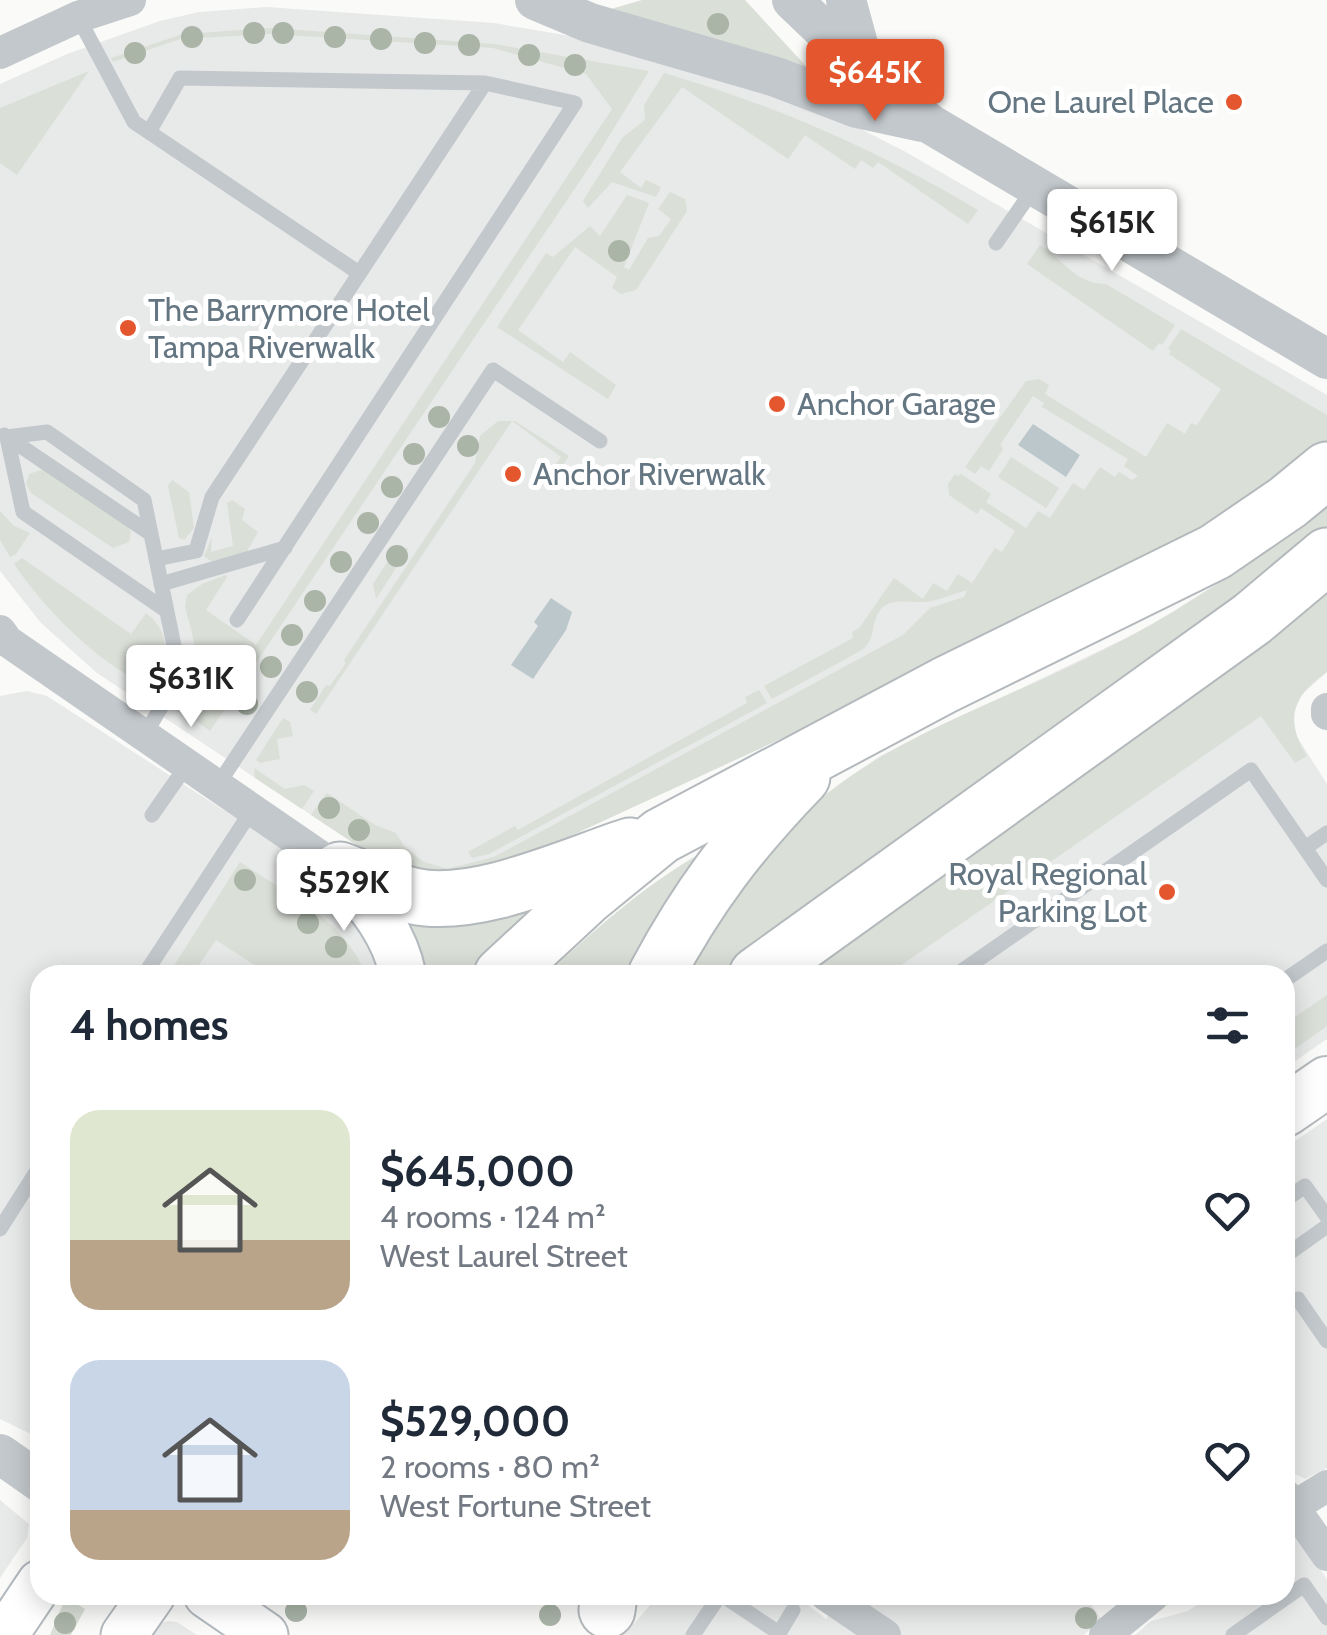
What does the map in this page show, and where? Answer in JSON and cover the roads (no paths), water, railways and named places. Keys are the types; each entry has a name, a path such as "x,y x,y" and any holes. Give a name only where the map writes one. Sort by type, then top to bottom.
{"highway":[{"path":"513,965 596,887 661,836 848,734 1192,565 1288,502 1327,470"},
{"path":"771,965 1252,619 1327,556"},
{"path":"661,965 686,918 735,849 804,774 848,734"},
{"path":"340,870 415,896 447,900 506,888 661,836"}],"main road":[{"path":"340,870 387,927 401,965"},
{"path":"6,1635 30,1598"},
{"path":"124,1635 145,1605"},
{"path":"222,1605 265,1635"}],"street":[{"path":"0,53 78,17 130,0"},
{"path":"535,0 590,23 776,78 857,108 930,124"},
{"path":"792,0 865,70 930,124 1327,358"},
{"path":"846,0 865,70"},
{"path":"2,640 340,870"},
{"path":"0,1454 30,1475"},
{"path":"1295,1502 1327,1486"},
{"path":"1295,1514 1327,1555"},
{"path":"841,1605 885,1635"},
{"path":"1105,1635 1142,1605"}],"lane":[{"path":"78,17 134,122 360,273"},
{"path":"149,132 180,78 485,82 576,103 237,620"},
{"path":"156,559 196,551 212,497 485,82"},
{"path":"996,243 1034,188"},
{"path":"218,786 493,370 600,441"},
{"path":"4,434 48,432 144,500 180,675 144,736"},
{"path":"4,434 150,534"},
{"path":"4,434 23,512 167,611"},
{"path":"161,584 285,548"},
{"path":"152,815 187,765"},
{"path":"970,965 1251,770 1327,880"},
{"path":"151,965 252,810"},
{"path":"1305,848 1327,832"},
{"path":"1295,973 1327,951"},
{"path":"0,1228 30,1182"},
{"path":"1295,1193 1305,1186 1327,1217"},
{"path":"1295,1249 1327,1226"},
{"path":"1298,1299 1327,1341"},
{"path":"1295,1592 1304,1586 1327,1618"},
{"path":"693,1635 714,1605"},
{"path":"736,1605 778,1634 793,1610"},
{"path":"1234,1635 1277,1605"}],"place":[{"name":"One Laurel Place","path":"1234,102"},
{"name":"The Barrymore Hotel Tampa Riverwalk","path":"128,328"},
{"name":"Anchor Garage","path":"777,404"},
{"name":"Anchor Riverwalk","path":"513,474"},
{"name":"Royal Regional Parking Lot","path":"1167,892"}]}
